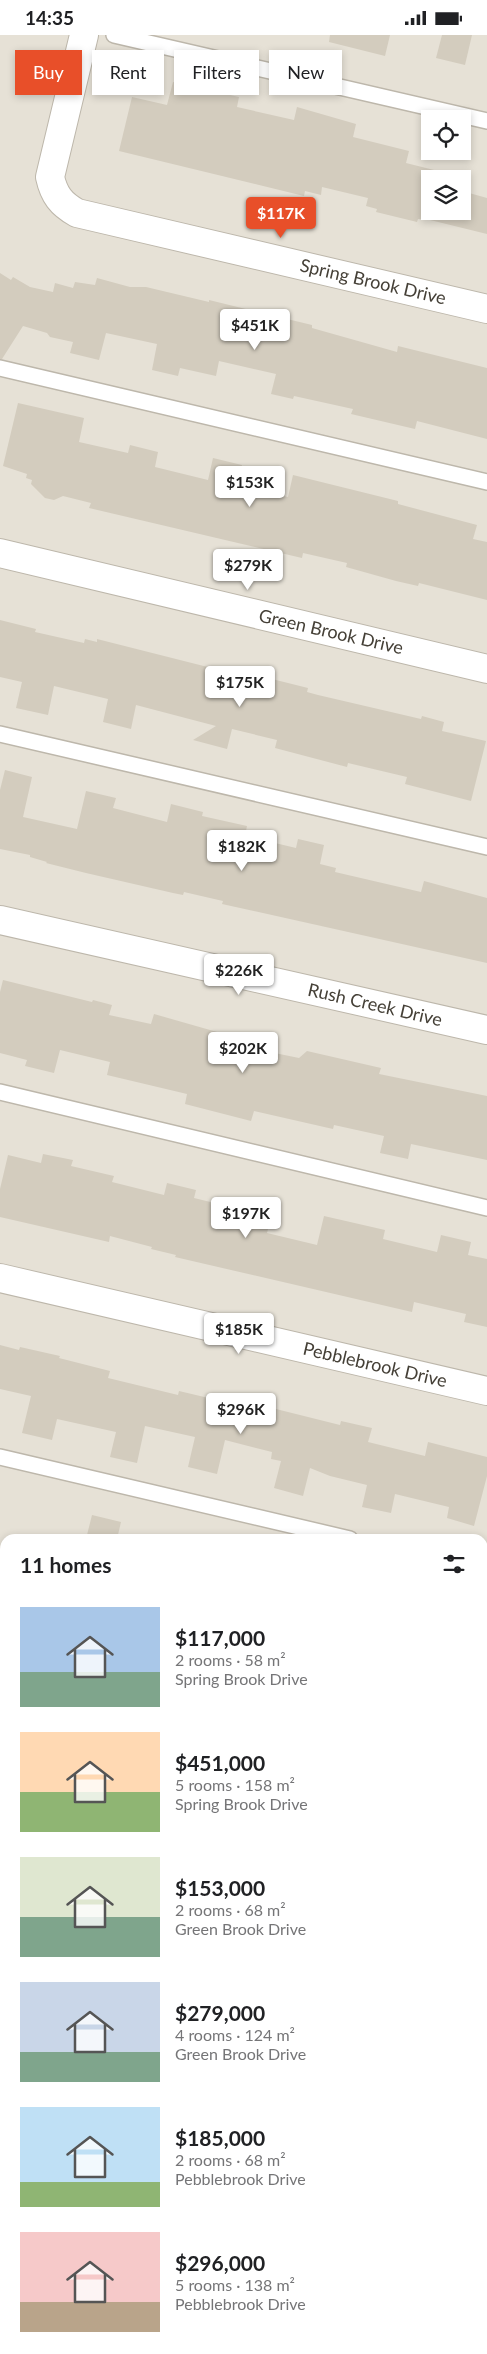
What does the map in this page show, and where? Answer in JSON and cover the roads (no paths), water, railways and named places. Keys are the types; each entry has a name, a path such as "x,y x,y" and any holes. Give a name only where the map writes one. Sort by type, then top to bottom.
{"street":[{"name":"Spring Brook Drive","path":"84,35 50,177 58,199 77,213 487,309"},
{"name":"Green Brook Drive","path":"0,553 487,669"},
{"name":"Rush Creek Drive","path":"0,920 487,1030"},
{"name":"Pebblebrook Drive","path":"0,1279 487,1391"}],"lane":[{"path":"114,35 487,121"},
{"path":"0,368 487,482"},
{"path":"0,734 487,847"},
{"path":"0,1091 487,1208"},
{"path":"0,1457 329,1534"}]}
